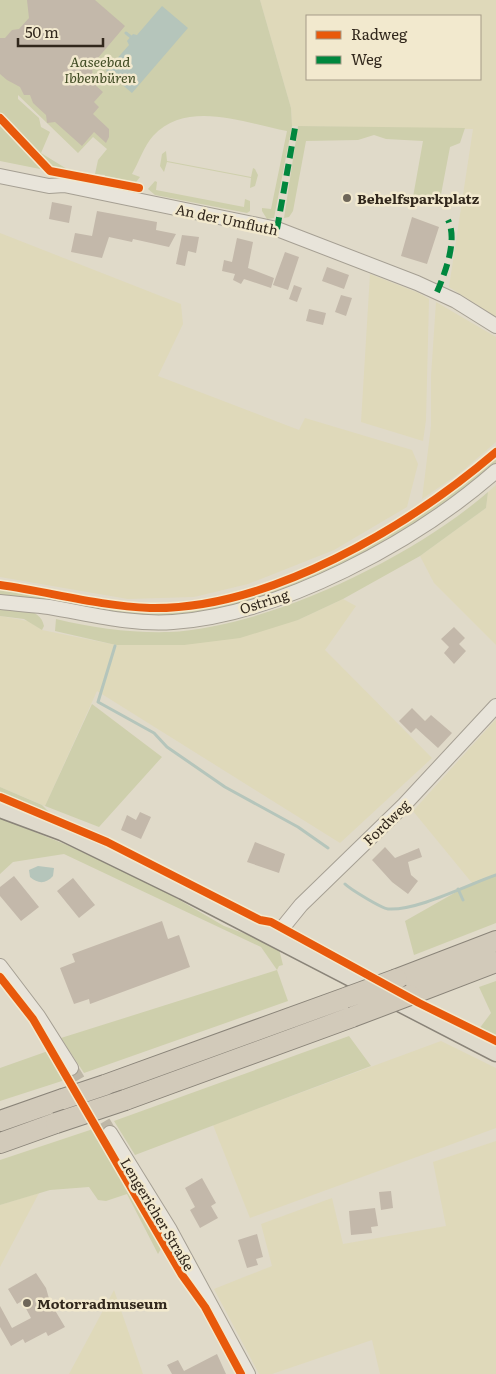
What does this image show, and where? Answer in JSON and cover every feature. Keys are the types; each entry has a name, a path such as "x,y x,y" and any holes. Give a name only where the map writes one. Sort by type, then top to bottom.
{"highway":[{"path":"0,1121 348,997 496,941"},
{"path":"0,1143 125,1100 496,962"}],"main road":[{"path":"0,808 62,832 275,937 496,1053"}],"street":[{"name":"An der Umfluth","path":"0,176 50,186 64,185 277,229 417,283 456,301 496,326"},
{"name":"Ostring","path":"0,602 49,607 110,619 141,621 173,622 236,611 301,589 362,561 428,522 496,471"},
{"name":"Fordweg","path":"275,937 301,905 404,805 496,706"},
{"path":"0,966 38,1016 71,1068"},
{"name":"Lengericher Straße","path":"110,1133 167,1226 248,1374"}],"shaded area":[{"path":"260,0 496,0 496,317 449,287 473,129 292,126 291,108"},
{"path":"162,6 188,28 132,93 106,71 129,45 127,41 133,34 137,35"},
{"path":"0,233 181,304 183,324 158,376 299,430 305,418 412,450 418,464 407,507 334,550 248,584 194,597 128,599 0,577"},
{"path":"370,274 419,293 429,299 426,420 423,441 361,422"},
{"path":"436,302 496,337 496,442 461,472 422,499 431,426 431,376"},
{"path":"496,485 496,645 434,583 420,556 486,508 488,492"},
{"path":"343,599 356,606 325,650 432,758 340,843 97,691 45,806 0,787 0,616 28,621 42,630 116,645 298,620"},
{"path":"496,719 496,874 472,883 413,811"},
{"path":"38,866 54,868 53,876 45,882 39,882 30,877 29,870"},
{"path":"441,1041 496,1068 496,1128 250,1218 213,1125"},
{"path":"496,1141 496,1374 380,1374 372,1340 272,1374 259,1374 214,1289 272,1266 261,1224 332,1198 343,1244 446,1226 433,1162"},
{"path":"39,1193 0,1267 0,1205"},
{"path":"114,1290 143,1374 69,1374"}],"green space":[{"name":"Aaseebad Ibbenbüren","path":"0,0 260,0 291,108 292,126 274,218 267,219 262,208 271,209 287,131 235,119 199,116 182,118 167,125 153,136 144,149 132,174 140,177 133,186 104,180 105,175 95,174 98,160 107,149 93,137 78,153 18,95 18,99 39,118 41,127 50,132 41,153 75,174 53,170 0,114"},
{"path":"0,121 42,166 40,169 0,161"},
{"path":"298,126 465,128 460,143 450,147 439,205 418,202 413,197 423,141 386,139 374,135 358,140 306,141 293,211 289,217 284,218"},
{"path":"166,151 167,161 251,177 253,168 258,175 255,186 250,188 251,178 167,162 164,172 160,166 162,154"},
{"path":"155,181 157,182 156,190 244,207 245,199 250,201 250,211 247,213 155,195 148,189"},
{"path":"496,455 496,463 464,489 428,515 388,540 345,563 301,583 258,599 215,610 174,615 152,615 87,610 0,595 0,587 112,607 150,610 195,607 241,598 288,582 334,562 379,538 422,511"},
{"path":"488,492 486,508 420,556 343,599 298,620 240,638 184,645 116,645 55,631 56,619 112,629 169,632 208,627 250,617 294,603 338,585 380,564 457,517"},
{"path":"0,609 33,612 42,620 44,626 42,630 24,619 0,616"},
{"path":"92,704 162,757 99,827 45,806"},
{"path":"0,787 42,805 50,813 50,816 0,796"},
{"path":"0,818 67,845 157,887 224,926 257,938 279,949 283,965 279,966 277,970 261,947 64,854 13,862 0,874"},
{"path":"496,874 496,923 414,955 405,921 472,883"},
{"path":"277,970 288,1001 84,1073 61,1038"},
{"path":"496,981 496,1042 476,1033 491,1013 479,987"},
{"path":"349,1036 371,1066 135,1155 114,1121"},
{"path":"48,1051 65,1080 0,1101 0,1068"},
{"path":"93,1129 162,1247 158,1254 127,1194 106,1201 98,1200 89,1187 50,1190 0,1205 0,1160"}],"building":[{"name":"Aaseebad Ibbenbüren","path":"27,0 95,0 125,26 92,65 93,83 103,92 94,102 99,107 93,114 109,129 109,137 106,143 94,132 82,146 55,122 47,123 46,115 33,103 30,95 24,95 20,87 0,74 0,38 5,38 12,30 19,29 29,18"},
{"path":"52,202 72,206 69,223 49,219"},
{"path":"97,211 157,222 156,230 176,234 169,247 133,239 132,242 109,237 102,258 71,252 75,233 92,236"},
{"path":"412,217 439,227 427,264 401,256"},
{"path":"182,235 199,237 196,253 188,251 185,266 176,264"},
{"path":"237,238 253,242 248,268 274,278 271,288 244,279 241,284 233,280 235,274 222,271 224,260 232,262"},
{"path":"285,252 299,257 288,290 273,285"},
{"path":"327,267 349,275 344,289 322,281"},
{"path":"294,285 302,288 297,302 289,299"},
{"path":"341,295 352,298 346,316 335,312"},
{"path":"309,309 326,313 323,325 306,321"},
{"path":"454,627 465,638 459,644 466,651 454,664 444,653 449,647 441,639"},
{"path":"412,708 425,721 431,715 452,733 438,748 416,728 411,733 399,721"},
{"path":"140,812 151,817 141,839 121,830 127,815 136,820"},
{"path":"255,842 285,854 279,873 247,862"},
{"path":"385,847 395,858 419,848 422,857 408,862 411,875 418,881 408,894 392,882 372,860"},
{"path":"14,876 39,907 21,921 0,896 0,887"},
{"path":"73,878 95,905 79,918 57,891"},
{"path":"162,921 168,939 179,935 190,967 90,1004 89,999 74,1004 60,968 75,962 72,954"},
{"path":"202,1178 216,1203 211,1206 218,1218 200,1228 190,1210 195,1207 185,1188"},
{"path":"391,1191 393,1208 381,1210 379,1192"},
{"path":"375,1208 378,1226 371,1227 372,1233 351,1235 349,1211"},
{"path":"257,1234 263,1257 256,1259 258,1265 247,1268 238,1240"},
{"path":"36,1273 46,1288 50,1302 65,1327 48,1336 46,1332 25,1343 23,1339 11,1346 0,1327 0,1306 12,1328 31,1318 22,1301 17,1304 8,1289"},
{"path":"217,1354 226,1374 172,1374 167,1365 178,1360 184,1371"}],"waterway":[{"path":"126,33 131,37"},
{"path":"115,646 98,702 154,733 167,747 225,787 298,827 328,848"},
{"path":"345,884 384,908 400,909 427,902 496,875"},
{"path":"458,889 463,900"}],"tunnel":[{"path":"71,1068 110,1133"}],"marked path":[{"path":"277,229 295,128"},
{"path":"437,292 447,266 451,247 452,237 448,220"}],"cycle path":[{"path":"0,118 50,171 139,188"},
{"path":"0,585 93,602 150,608 195,605 242,595 289,579 335,559 379,535 422,508 496,452"},
{"path":"0,797 107,842 260,920 271,922 419,1003 496,1041"},
{"path":"0,977 33,1019 182,1275 205,1307 241,1374"}],"place":[{"name":"Behelfsparkplatz","path":"347,198"},
{"name":"Motorradmuseum","path":"27,1303"}]}
